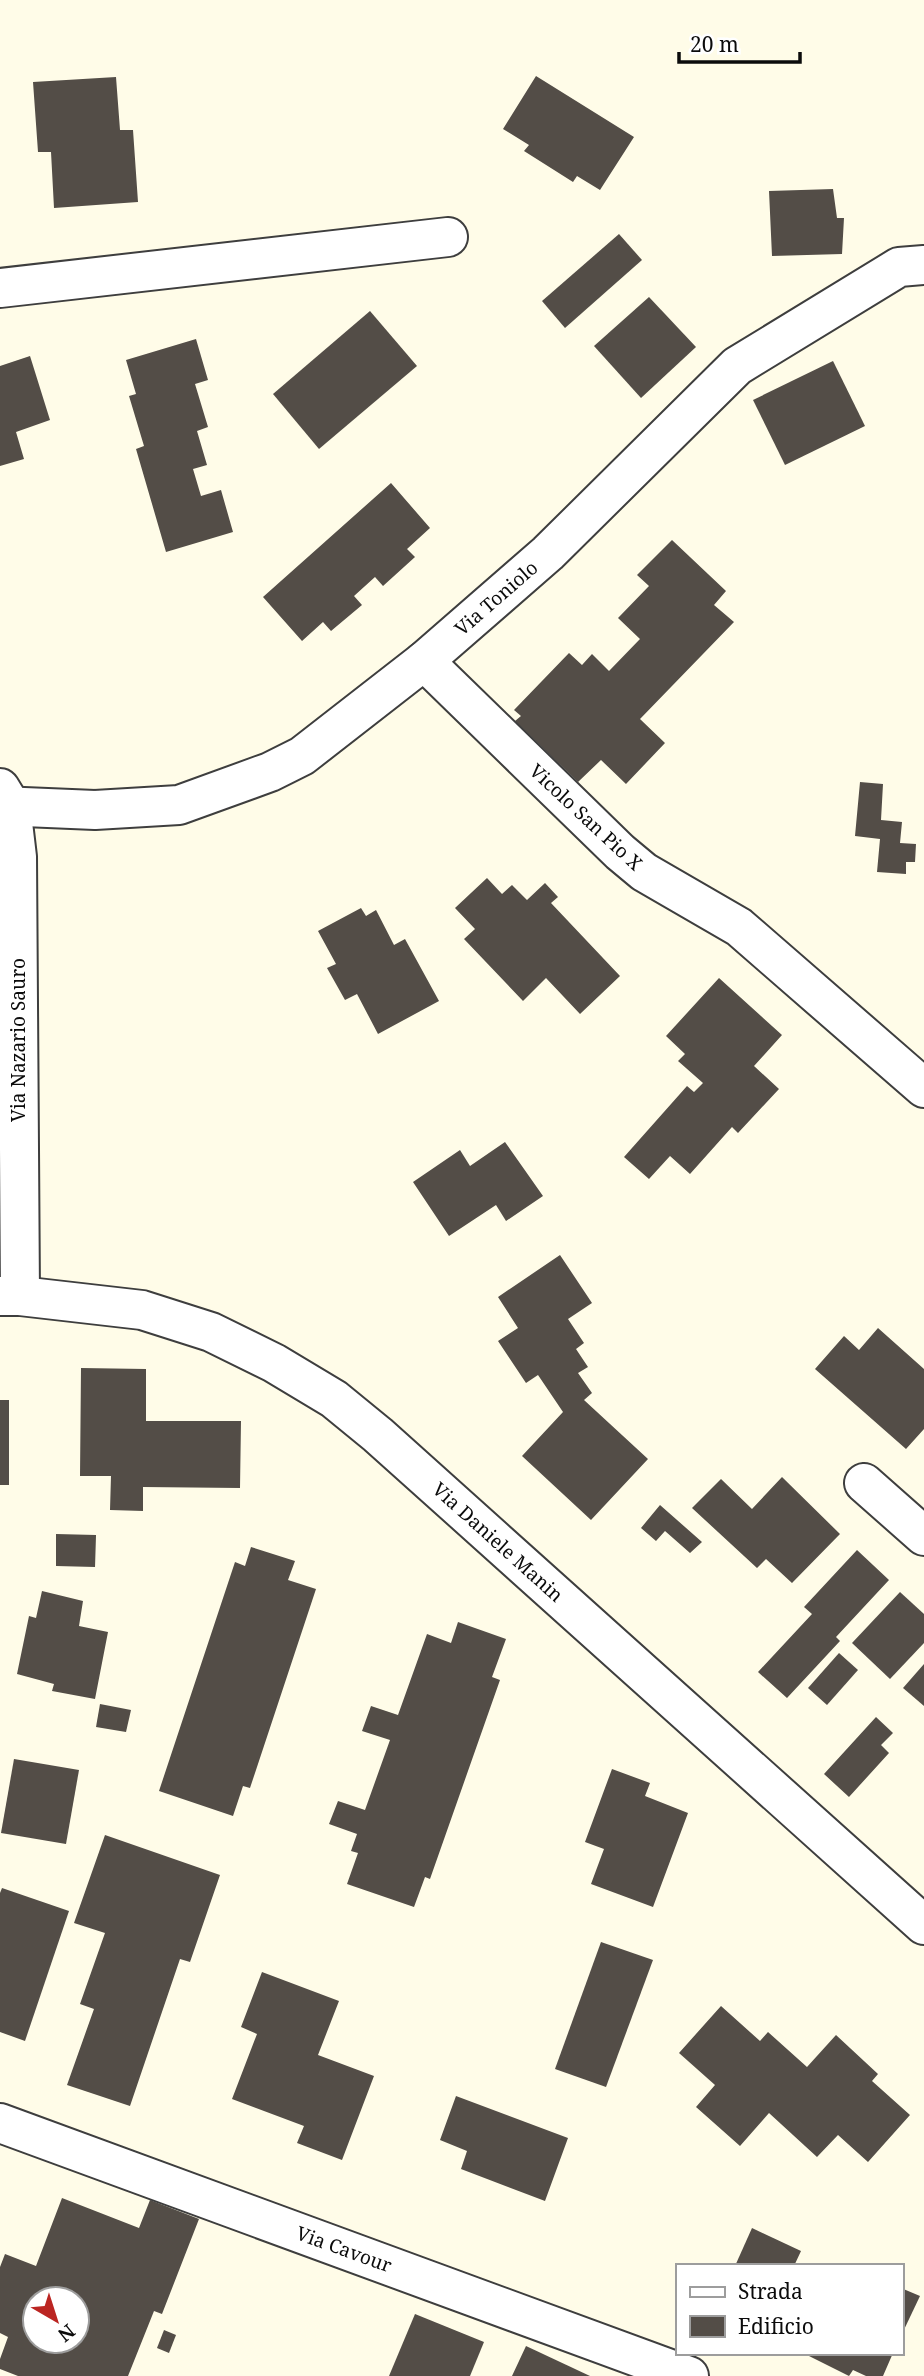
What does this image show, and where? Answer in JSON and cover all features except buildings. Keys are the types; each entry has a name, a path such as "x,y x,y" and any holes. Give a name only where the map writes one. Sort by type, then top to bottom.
{"street":[{"path":"0,288 449,237"},
{"name":"Via Toniolo","path":"4,800 95,810 179,805 270,772 302,756 424,661 548,552 737,366 898,267 924,265"},
{"name":"Vicolo San Pio X","path":"424,661 620,852 644,872 739,927 924,1088"},
{"name":"Via Nazario Sauro","path":"4,800 17,857 10,1296"},
{"name":"Via Daniele Manin","path":"10,1296 142,1310 211,1332 274,1363 334,1399 388,1444 924,1925"},
{"path":"864,1483 924,1536"},
{"name":"Via Cavour","path":"0,2123 689,2376"}]}
